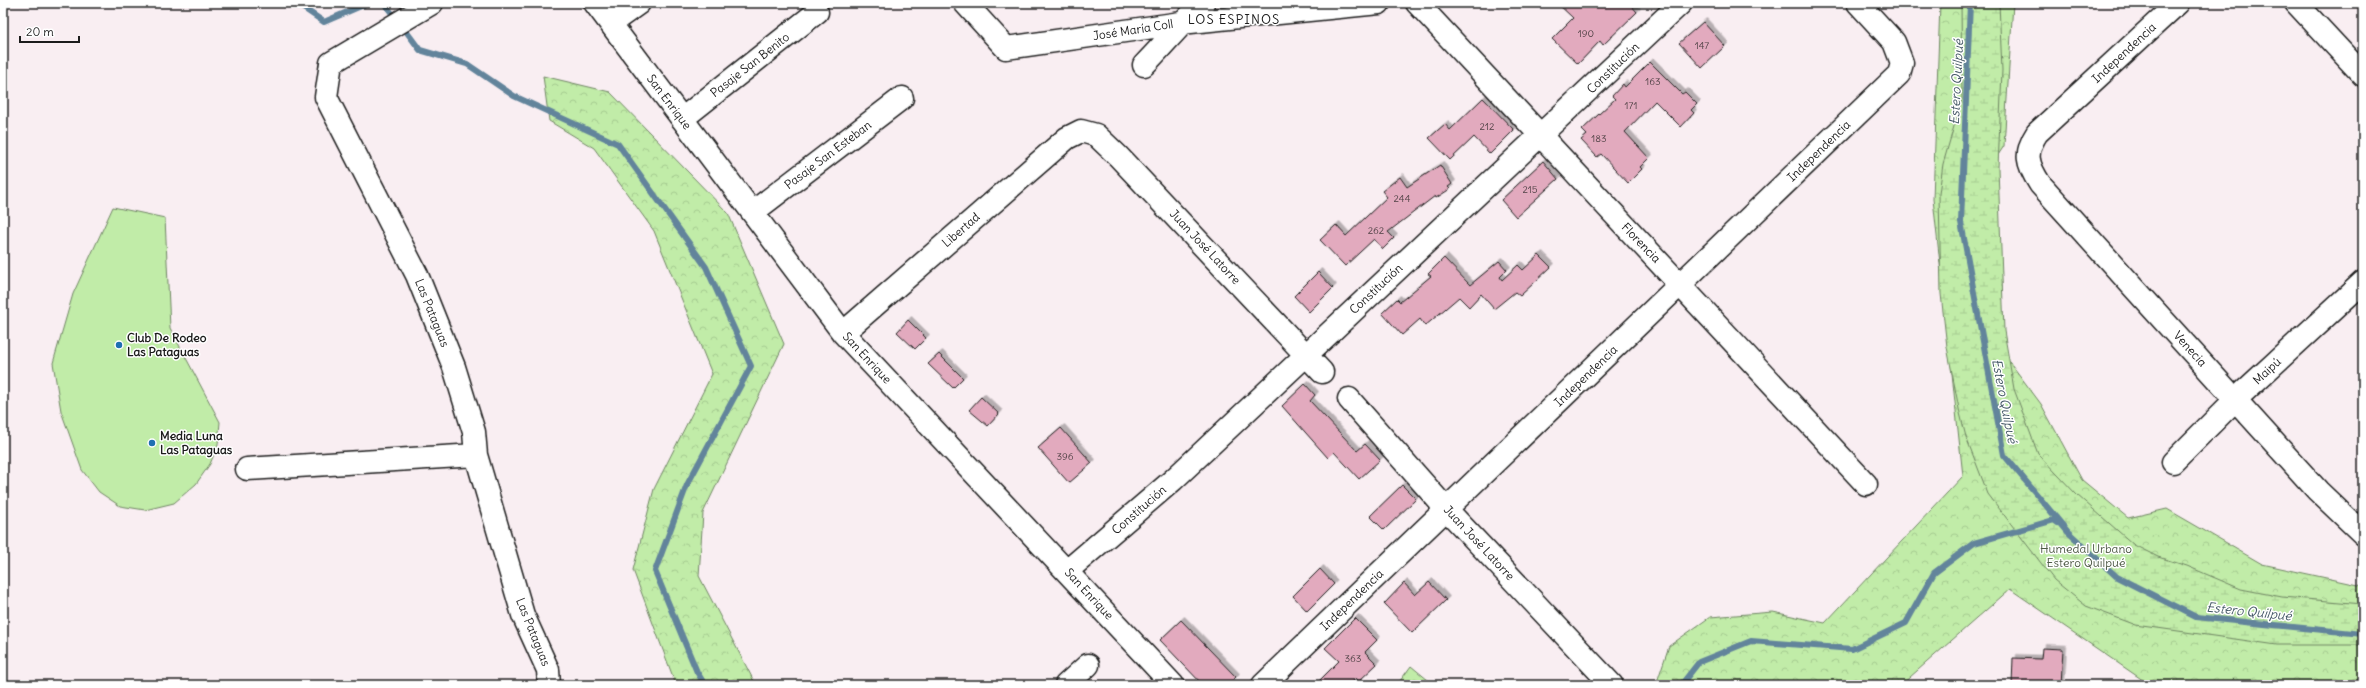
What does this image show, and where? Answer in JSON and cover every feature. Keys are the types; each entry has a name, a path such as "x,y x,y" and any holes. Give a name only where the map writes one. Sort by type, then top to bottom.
{"street":[{"name":"Las Pataguas","path":"432,3 330,63 326,97 417,275 454,367 474,432 476,455 523,615 548,670 549,685"},
{"name":"San Enrique","path":"595,3 843,332 1173,685"},
{"path":"611,24 638,3"},
{"name":"José María Coll","path":"966,3 1006,48 1182,23 1379,3"},
{"path":"1144,65 1171,38 1182,23 1203,3"},
{"name":"Florencia","path":"1417,3 1540,137 1866,484"},
{"name":"Constitución","path":"1068,571 1173,480 1681,3"},
{"name":"Independencia","path":"1263,685 1447,510 1899,74 1902,63 1894,42 1858,3"},
{"name":"Independencia","path":"2028,157 2030,144 2037,132 2178,3"},
{"path":"2296,3 2363,75"},
{"name":"Pasaje San Benito","path":"682,119 817,12"},
{"name":"Pasaje San Esteban","path":"753,212 902,98"},
{"name":"Libertad","path":"843,332 1067,138 1081,131"},
{"name":"Juan José Latorre","path":"1081,131 1096,135 1118,156 1322,372"},
{"name":"Venecia","path":"2028,157 2032,172 2040,184 2318,491 2363,534"},
{"name":"Maipú","path":"2173,462 2236,399 2363,282"},
{"name":"Juan José Latorre","path":"1349,399 1447,510 1612,685"},
{"path":"247,469 476,455"},
{"path":"1066,685 1088,665"}],"green space":[{"path":"1940,3 2013,3 2004,146 1969,199 1988,333 2041,404 2082,480 2128,518 2167,509 2262,564 2363,586 2363,685 2150,685 2010,589 1901,685 1768,685 1756,680 1752,685 1656,685 1669,646 1710,617 1773,612 1825,623 1963,476 1933,199"},
{"name":"Humedal Urbano Estero Quilpué","path":"1961,3 1999,3 2002,70 1998,168 2004,331 2014,389 2038,454 2077,495 2134,545 2158,557 2187,566 2241,589 2282,597 2363,604 2363,645 2277,645 2136,625 2086,606 2054,580 1988,494 1966,437 1959,409 1947,347 1941,294 1939,194 1943,164 1962,99"},
{"path":"543,76 610,92 728,213 784,344 703,513 699,576 756,685 676,685 633,570 654,489 712,374 654,231 594,148 549,121"},
{"name":"Club De Rodeo Las Pataguas","path":"113,207 165,218 170,328 220,422 218,445 210,464 196,484 174,503 145,510 120,506 99,492 82,470 61,411 53,363 73,294"},
{"path":"1411,666 1434,685 1397,685"}],"building":[{"path":"1557,3 1629,3 1637,12 1603,45 1600,41 1578,64 1552,39 1573,18"},
{"path":"1703,22 1725,46 1702,68 1679,43"},
{"path":"1650,62 1682,94 1685,92 1697,104 1691,110 1694,113 1681,127 1655,101 1625,132 1649,158 1640,167 1642,169 1628,183 1601,154 1597,157 1581,140 1587,135 1582,130 1615,99 1612,96 1623,84 1625,87"},
{"path":"1483,98 1514,130 1490,154 1474,137 1450,160 1429,138 1445,124 1450,130"},
{"path":"1543,161 1558,179 1516,217 1501,200"},
{"path":"1440,165 1452,184 1448,187 1450,189 1436,198 1435,196 1388,232 1394,238 1383,249 1374,239 1345,266 1320,240 1336,225 1346,236 1387,197 1382,191 1400,177 1407,187"},
{"path":"1539,255 1551,267 1520,296 1515,292 1494,309 1481,294 1469,307 1459,297 1425,326 1420,319 1402,335 1382,313 1397,299 1400,302 1431,276 1428,274 1444,258 1470,285 1499,261 1507,270 1500,277 1502,280 1518,265 1523,270"},
{"path":"1318,272 1333,288 1309,312 1294,296"},
{"path":"908,320 926,338 915,349 897,332"},
{"path":"939,354 963,378 953,388 928,364"},
{"path":"1305,384 1315,395 1310,401 1357,451 1365,444 1380,460 1359,479 1334,452 1328,458 1282,406"},
{"path":"981,397 999,414 988,426 969,410"},
{"path":"1061,428 1092,463 1069,483 1038,448"},
{"path":"1402,485 1416,499 1384,530 1370,516"},
{"path":"1320,569 1334,584 1307,611 1293,596"},
{"path":"1429,582 1446,600 1412,633 1384,604 1404,583 1415,595"},
{"path":"1355,618 1377,640 1365,652 1377,664 1359,681 1356,678 1349,685 1315,685 1339,661 1325,648"},
{"path":"1181,620 1236,677 1228,685 1203,685 1160,640"},
{"path":"2042,648 2063,649 2061,685 2012,685 2013,658 2041,659"}],"waterway":[{"path":"296,3 324,22 368,3"},
{"path":"384,3 394,16"},
{"name":"Estero Quilpué","path":"1970,3 1961,222 2004,455 2068,532 2117,577 2196,617 2363,634"},
{"path":"406,31 420,50 467,64 514,96 618,144 706,267 751,366 687,485 655,571 697,672 705,685"},
{"path":"1681,685 1699,662 1751,641 1852,649 1906,623 1934,573 1974,543 2054,520 2058,523"}],"place":[{"name":"Club De Rodeo Las Pataguas","path":"119,345"},
{"name":"Media Luna Las Pataguas","path":"152,443"}],"district":[{"name":"LOS ESPINOS","path":"1234,19"}]}
